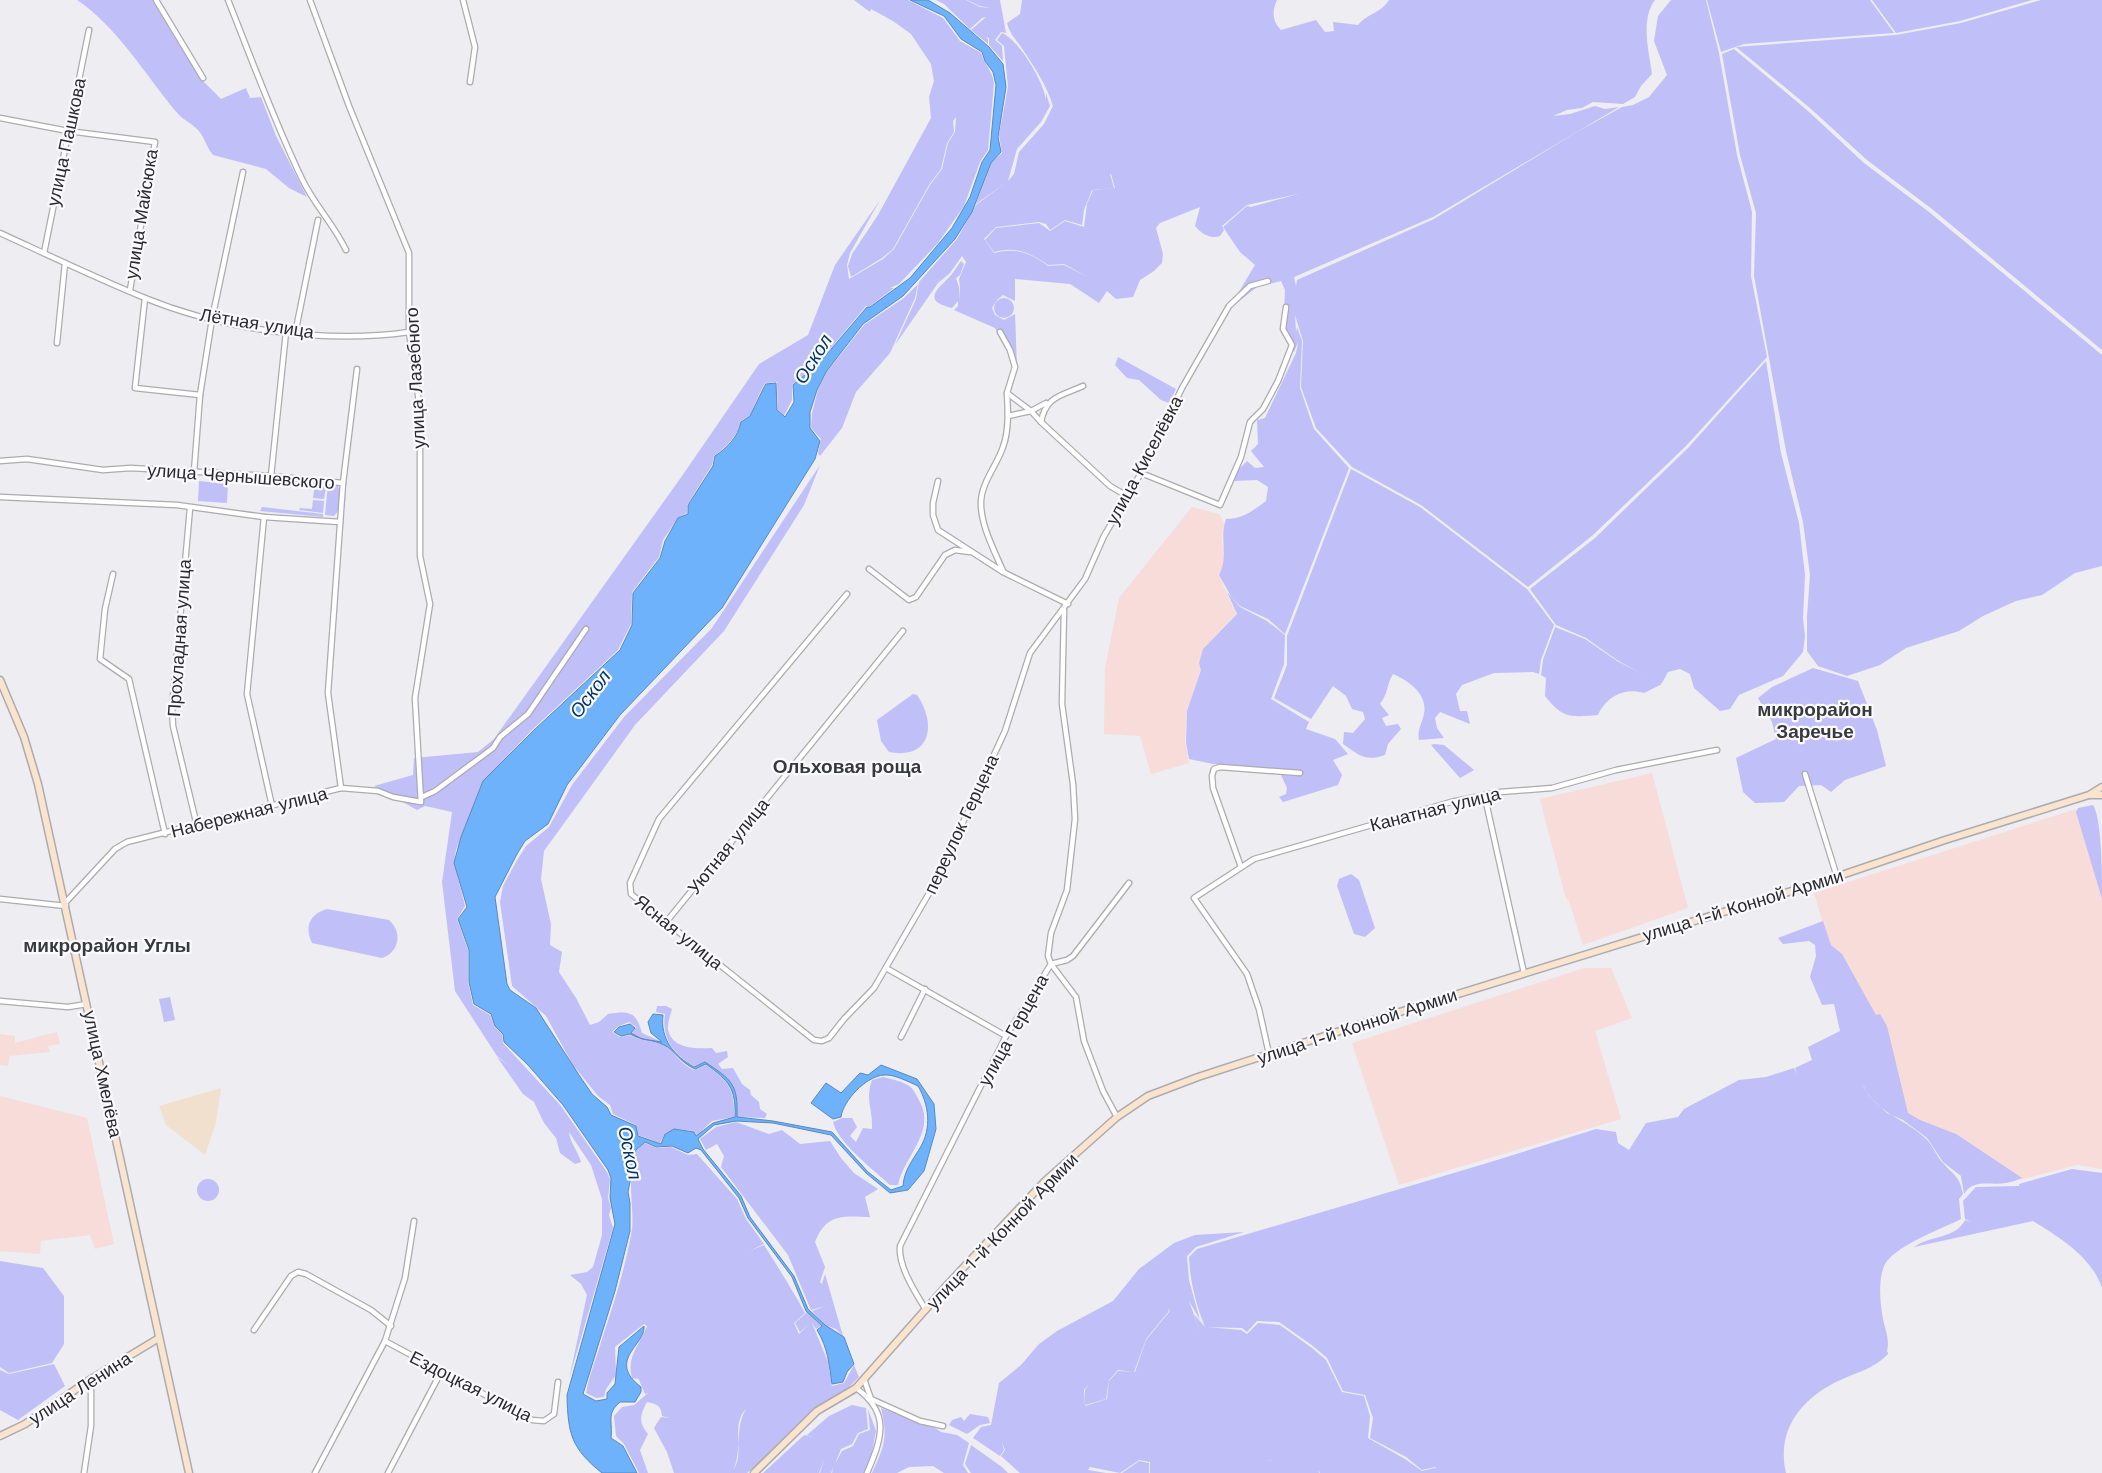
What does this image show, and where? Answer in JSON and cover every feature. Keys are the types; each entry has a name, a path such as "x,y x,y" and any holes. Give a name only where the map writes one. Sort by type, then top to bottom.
{"main road":[{"name":"улица Хмелёва","path":"0,680 24,738 35,775 66,904 189,1473"},
{"name":"улица 1-й Конной Армии","path":"754,1473 817,1411 856,1388 864,1380 1045,1181 1117,1117 1148,1096 1172,1086 1269,1054 1837,877 2089,795 2102,787"},
{"name":"улица 1-й Конной Армии","path":"2089,795 2102,796"},
{"name":"улица Ленина","path":"0,1436 25,1424 91,1379 159,1338"}],"street":[{"path":"156,0 203,78"},
{"path":"228,0 310,196 336,228 346,250"},
{"name":"улица Лазебного","path":"310,0 348,106 409,253 409,332 420,409 420,556 430,604 415,698 422,800"},
{"path":"463,0 475,47 470,82"},
{"name":"улица Пашкова","path":"44,253 89,30"},
{"name":"улица Майсюка","path":"0,118 68,131 155,142 130,290"},
{"path":"194,472 200,395 212,319 243,172"},
{"path":"294,334 318,220"},
{"name":"Лётная улица","path":"0,233 145,298 212,319 294,334 386,335 409,332"},
{"path":"57,343 65,263"},
{"name":"улица Киселёвка","path":"1030,653 1064,610 1085,579 1104,536 1141,472 1182,388 1229,306 1250,286 1268,281"},
{"name":"улица Майсюка","path":"145,298 135,388 200,395"},
{"path":"1141,472 1220,506 1241,456 1250,422 1263,410 1278,381 1292,345 1283,329 1286,307"},
{"path":"271,476 286,332"},
{"path":"1000,332 1010,350 1015,367 1007,394 1008,416 1004,446 985,486 981,501 990,542 1003,572"},
{"path":"343,483 357,369"},
{"path":"1008,416 1032,410 1083,386"},
{"path":"1007,394 1032,410 1041,422 1110,486 1126,496"},
{"path":"1041,422 1043,410 1048,402"},
{"name":"улица Чернышевского","path":"0,461 27,459 103,470 131,468 271,476 343,483 340,522 264,517 176,505 0,497"},
{"path":"938,481 933,503 933,515 938,530 1003,572 1068,604"},
{"name":"Прохладная улица","path":"190,508 172,708 173,726 197,826"},
{"path":"264,517 247,694 272,806"},
{"name":"Набережная улица","path":"66,904 115,849 127,842 197,826 341,788 328,692 340,522"},
{"path":"869,569 909,600 916,597 945,555 955,550 972,553"},
{"path":"113,574 105,609 100,658 128,679 165,834"},
{"name":"Ясная улица","path":"847,594 659,819 630,883 631,894 814,1040 822,1041 829,1038 844,1018 874,988"},
{"name":"улица Герцена","path":"926,1310 916,1294 899,1255 900,1246 1006,1036 1051,964 1048,956 1051,933 1067,890 1075,819 1062,704 1064,610"},
{"path":"341,788 378,791 393,797 422,800 494,748 500,737 528,714 586,629"},
{"name":"Уютная улица","path":"667,921 903,632"},
{"name":"переулок Герцена","path":"874,988 935,883 1005,730 1030,653"},
{"name":"Канатная улица","path":"1269,1054 1254,987 1240,961 1194,898 1254,859 1450,802 1500,792 1552,788 1616,770 1717,750"},
{"path":"1241,867 1213,788 1212,776 1214,769 1220,766 1300,773"},
{"path":"1805,774 1837,877"},
{"path":"1488,794 1486,802 1524,973"},
{"path":"1117,1117 1103,1091 1084,1041 1076,997 1051,964 1067,960 1073,956 1129,883"},
{"path":"0,899 66,904"},
{"path":"886,968 1006,1036"},
{"path":"901,1037 925,989"},
{"path":"0,1001 68,1007 87,1004"},
{"path":"315,1473 385,1341 391,1326 405,1278 414,1221"},
{"path":"254,1330 291,1276 298,1272 306,1274 371,1310 391,1326"},
{"name":"Ездоцкая улица","path":"385,1341 532,1420 544,1421 554,1414 558,1382"},
{"path":"388,1473 441,1372"},
{"path":"84,1473 91,1426 91,1379"},
{"path":"864,1380 882,1429 877,1450 867,1473"},
{"path":"856,1388 871,1399 920,1421 944,1426"}],"shaded area":[{"path":"77,0 153,0 203,81 221,99 246,88 250,98 261,97 276,136 307,197 289,188 266,169 213,155 195,127 179,115 167,101 119,38 92,11"},
{"path":"854,0 908,0 943,18 960,41 981,53 994,83 988,150 980,162 964,206 938,243 899,284 890,288 894,288 870,306 866,306 820,361 792,385 792,400 784,416 778,410 777,382 766,383 763,386 750,415 741,421 737,432 723,449 714,456 712,465 687,505 687,513 678,518 663,540 659,557 632,592 631,624 618,650 533,729 483,781 456,850 454,863 465,906 457,919 468,950 468,982 473,1005 490,1015 495,1027 502,1034 503,1043 561,1106 610,1179 608,1198 611,1208 609,1215 613,1228 569,1379 587,1295 581,1284 570,1275 587,1272 593,1267 602,1235 602,1199 591,1165 569,1132 581,1162 575,1164 560,1153 556,1138 544,1123 534,1102 523,1094 497,1057 510,1066 497,1056 455,991 442,882 452,812 425,806 417,810 374,786 413,775 414,758 478,752 494,739 682,476 759,364 808,335 835,265 880,200 850,253 847,265 849,279 883,259 894,249 930,185 942,169 948,143 955,132 956,117 953,121 954,132 947,143 941,169 929,185 893,249 851,277 848,266 852,254 878,215 931,118 929,97 934,81 931,64 911,34 871,9 870,12"},
{"path":"936,0 966,0 980,7 991,8 980,6 967,0 1000,0 1006,33 1001,32 995,40 1002,46 1003,61 989,45 989,38 986,37 988,44 971,30 986,17 982,18 970,29 944,4"},
{"path":"1022,0 1277,0 1274,16 1281,30 1316,20 1325,32 1334,31 1333,22 1358,25 1382,8 1389,0 1655,0 1650,8 1647,26 1652,74 1641,86 1635,97 1623,104 1593,102 1582,108 1567,110 1553,116 1570,114 1595,106 1605,109 1619,107 1433,217 1294,277 1296,286 1297,280 1434,219 1577,132 1622,107 1633,105 1649,97 1667,75 1654,41 1658,16 1671,0 1706,0 1719,53 1737,155 1752,212 1751,276 1767,357 1686,446 1593,535 1528,587 1421,505 1352,467 1316,428 1301,387 1303,341 1295,315 1296,332 1297,327 1302,341 1300,388 1314,429 1349,468 1285,634 1268,619 1240,606 1232,598 1219,575 1224,554 1223,533 1226,519 1242,516 1266,501 1268,487 1257,480 1234,481 1236,472 1247,461 1255,468 1264,467 1251,451 1258,444 1257,420 1265,418 1296,353 1298,342 1294,352 1283,333 1285,290 1281,281 1257,287 1228,310 1255,265 1240,252 1223,227 1247,206 1251,207 1298,194 1247,205 1222,226 1224,230 1220,236 1212,237 1206,235 1195,226 1200,207 1160,223 1156,228 1163,254 1162,263 1140,280 1133,297 1116,299 1107,291 1099,303 1070,284 1015,279 1015,301 1003,295 992,308 995,315 1004,320 1015,314 1017,367 995,328 954,310 958,306 958,301 952,308 942,305 934,297 938,289 961,261 964,264 960,275 956,278 959,287 959,300 960,287 959,279 966,262 962,256 950,273 938,283 895,345 916,299 919,282 957,239 976,205 1007,182 976,204 992,162 1002,153 999,135 1008,87 1004,46 997,40 1002,33 1016,44 1030,62 1041,83 1046,100 1046,93 1050,106 1041,122 1017,149 1008,181 1014,174 1019,152 1044,124 1053,106 1040,77 1008,27 1007,23 1020,14","holes":["1111,174 1115,188 1093,190 1087,204 1084,227 1065,221 1050,231 1039,223 996,228 985,240 994,252 1002,250 1016,250 1023,252 1035,257 1048,265 1064,264 1088,277 1064,265 1048,266 1022,252 1002,251 994,253 984,239 996,227 1039,222 1046,224 1050,230 1065,220 1082,225 1084,210 1092,190 1114,188"]},
{"path":"1707,0 1870,0 1894,33 1744,44 1721,52"},
{"path":"1872,0 2032,0 1960,21 1896,33"},
{"path":"2041,0 2102,0 2102,350 1932,209 1867,160 1810,108 1736,47 1896,35 1961,23"},
{"path":"1734,49 1808,111 1864,163 1929,212 2102,355 2102,566 2075,573 2042,595 2016,601 1983,616 1959,631 1906,648 1880,665 1847,676 1818,666 1807,651 1810,575 1803,522 1786,451 1754,276 1756,213 1740,155 1722,54"},
{"path":"918,284 915,298 890,353 856,392 842,428 820,456 818,453 821,439 811,428 812,413 818,390 826,373 864,325 904,298"},
{"path":"1004,298 1011,301 1014,308 1011,315 1004,318 997,315 994,308 997,301"},
{"path":"1118,357 1176,389 1169,403 1161,400 1139,380 1127,378 1115,365"},
{"path":"1766,361 1781,453 1799,523 1805,575 1803,618 1805,636 1803,652 1783,676 1739,695 1730,709 1720,711 1694,688 1690,674 1680,669 1668,672 1662,683 1658,683 1617,660 1586,638 1556,625 1530,589 1595,538 1688,448"},
{"path":"820,465 804,505 724,631 635,725 544,851 541,879 551,924 550,945 562,952 559,972 576,998 590,1025 599,1022 608,1014 631,1014 637,1020 642,1033 662,1042 642,1039 664,1045 684,1064 694,1070 706,1065 720,1076 729,1086 733,1099 734,1117 712,1121 697,1135 694,1131 674,1129 665,1133 660,1143 638,1135 636,1125 613,1114 610,1105 598,1096 573,1065 546,1016 512,986 500,902 503,886 526,846 549,827 572,785 624,717 712,628","holes":["629,1022 636,1027 632,1033 641,1039 630,1035 620,1037 612,1032 619,1026"]},
{"path":"1351,469 1420,507 1527,589 1554,625 1541,660 1539,674 1533,672 1494,673 1462,685 1456,694 1460,711 1467,711 1470,724 1440,712 1435,718 1437,728 1444,738 1419,740 1419,730 1424,714 1423,700 1411,684 1393,674 1380,704 1389,715 1382,718 1386,726 1398,724 1401,729 1388,744 1385,755 1372,758 1362,756 1343,744 1344,732 1353,733 1365,719 1363,712 1352,709 1346,696 1333,686 1311,719 1274,698 1287,665 1287,636"},
{"path":"199,481 228,484 227,503 198,501"},
{"path":"328,484 337,485 341,491 338,511 334,516 325,515"},
{"path":"303,485 326,487 324,499 313,498 314,490 302,488"},
{"path":"313,500 324,501 323,513 299,510 300,508 312,509"},
{"path":"262,507 323,514 323,517 260,511"},
{"path":"1192,507 1219,514 1224,523 1222,538 1224,566 1219,575 1236,614 1203,649 1199,663 1201,669 1187,711 1185,742 1189,763 1151,774 1140,736 1104,734 1105,668 1119,598"},
{"path":"1227,592 1240,607 1267,621 1285,635 1284,664 1271,699 1309,722 1306,729 1335,739 1348,754 1333,760 1342,775 1338,785 1283,802 1279,797 1286,794 1287,788 1281,775 1303,776 1303,771 1213,764 1189,759 1186,743 1187,711 1201,670 1199,663 1203,649 1237,614"},
{"path":"1555,627 1585,639 1617,661 1662,684 1644,693 1630,691 1616,695 1606,703 1598,715 1574,716 1562,713 1545,696 1546,678 1541,675 1543,660"},
{"path":"1813,668 1858,681 1877,730 1886,766 1845,780 1831,792 1821,785 1799,786 1784,802 1755,803 1743,792 1736,758 1776,739 1772,722 1758,698 1772,687"},
{"path":"913,694 917,695 927,717 928,728 926,737 922,745 914,751 903,753 889,752 881,741 877,720"},
{"path":"1431,745 1444,745 1474,770 1460,778"},
{"path":"1652,773 1688,908 1583,945 1569,901 1565,896 1540,799"},
{"path":"2093,805 2100,835 2102,899 2076,812 2078,808"},
{"path":"2076,809 2102,894 2102,1169 2077,1165 2019,1180 1961,1142 1906,1114 1829,944 1814,893"},
{"path":"1351,874 1359,880 1375,928 1365,937 1354,934 1337,886 1339,879"},
{"path":"327,909 389,920 396,931 397,942 395,947 388,955 382,958 312,943 309,931 310,921 316,914"},
{"path":"1823,921 1831,945 1842,954 1876,1015 1880,1014 1887,1026 1908,1113 1920,1120 1956,1134 2022,1178 2000,1184 1978,1184 1968,1189 1964,1194 1961,1176 1943,1162 1927,1138 1893,1115 1925,1138 1941,1160 1958,1180 1963,1194 1959,1199 1961,1219 1907,1245 1889,1259 1884,1266 1880,1285 1880,1299 1888,1340 1886,1353 1888,1351 1888,1354 1870,1367 1825,1388 1803,1407 1794,1418 1788,1430 1784,1457 1786,1473 1320,1473 1318,1470 1319,1473 1150,1473 1150,1462 1139,1460 1120,1473 1090,1467 1088,1470 1106,1473 1020,1473 1001,1456 1005,1450 1002,1442 1004,1450 1000,1456 973,1438 981,1427 991,1425 999,1383 1021,1365 1039,1344 1057,1331 1113,1301 1139,1269 1174,1243 1195,1235 1244,1232 1196,1247 1187,1256 1189,1280 1200,1320 1189,1301 1194,1314 1205,1327 1194,1293 1189,1257 1197,1249 1596,1129 1616,1132 1618,1143 1629,1150 1646,1123 1678,1117 1684,1109 1739,1080 1766,1077 1794,1068 1797,1074 1795,1068 1812,1060 1808,1047 1840,1031 1834,1004 1822,1005 1810,977 1816,956 1815,945 1809,941 1783,944 1778,938","holes":["1168,1308 1170,1311 1146,1340 1134,1372 1146,1339 1169,1311","1257,1321 1279,1322 1327,1358 1343,1391 1365,1395 1373,1418 1370,1438 1406,1457 1422,1470 1435,1467 1437,1469 1422,1471 1368,1438 1370,1416 1364,1396 1342,1392 1326,1360 1280,1325 1258,1323 1247,1334 1241,1330 1207,1327 1242,1328 1247,1332","1118,1370 1133,1372 1118,1371 1109,1381 1107,1399 1085,1406 1084,1390 1089,1384 1085,1390 1085,1405 1106,1399 1109,1380"]},
{"path":"1584,968 1611,968 1632,1018 1595,1031 1621,1119 1399,1185 1352,1043"},
{"path":"170,997 175,1020 164,1022 159,999"},
{"path":"657,1006 666,1006 672,1009 668,1029 674,1041 692,1048 712,1048 716,1053 727,1051 728,1057 718,1064 722,1069 733,1068 742,1084 750,1090 751,1095 759,1102 760,1109 767,1114 765,1118 737,1117 736,1098 731,1084 705,1062 694,1066 680,1057 670,1045 665,1031 665,1014 656,1012"},
{"path":"57,1032 60,1044 48,1046 50,1052 10,1056 8,1066 0,1065 0,1034 15,1036 15,1043"},
{"path":"883,1077 900,1081 911,1087 924,1113 922,1134 901,1174 898,1185 890,1185 857,1156 841,1138 833,1122 842,1118 852,1118 857,1127 850,1136 856,1142 863,1128 872,1129 869,1099 870,1087 872,1080"},
{"path":"221,1088 216,1122 205,1155 166,1125 159,1106"},
{"path":"0,1096 87,1118 114,1244 95,1249 90,1235 41,1241 40,1254 0,1251"},
{"path":"736,1122 769,1134 782,1130 800,1144 830,1141 854,1173 878,1189 865,1197 870,1217 852,1216 830,1221 819,1233 815,1242 825,1267 820,1282 822,1284 825,1274 843,1336 836,1329 825,1325 812,1311 826,1306 811,1310 788,1255 721,1167 724,1156 717,1144 706,1150 700,1139 716,1127"},
{"path":"645,1143 656,1148 671,1147 688,1155 697,1154 737,1199 746,1219 764,1244 749,1251 764,1245 800,1304 805,1313 794,1323 799,1334 808,1325 800,1332 795,1323 807,1312 821,1326 816,1329 812,1323 828,1362 832,1386 844,1383 854,1365 859,1377 847,1389 807,1415 764,1459 747,1473 732,1473 674,1473 667,1452 654,1428 661,1417 670,1418 662,1416 661,1409 658,1406 647,1402 641,1422 648,1434 640,1450 648,1473 639,1473 624,1444 616,1436 614,1416 622,1407 634,1405 648,1393 645,1394 639,1380 643,1383 638,1379 632,1378 631,1370 632,1357 647,1326 644,1324 615,1347 616,1375 606,1389 604,1397 596,1398 586,1393 626,1257 632,1229 631,1182 634,1158 638,1149","holes":["746,1409 740,1424 738,1444 739,1421"]},
{"path":"2072,1169 2102,1173 2102,1288 2091,1267 2083,1257 2064,1241 2033,1221 1914,1247 1927,1240 1955,1231 1965,1220 1971,1222 1965,1219 1963,1201 1976,1187 2019,1186 2019,1184"},
{"path":"208,1179 218,1186 219,1190 212,1200 208,1201 198,1194 197,1190 204,1180"},
{"path":"0,1261 43,1268 64,1296 64,1344 52,1363 9,1373 0,1367"},
{"path":"54,1364 65,1386 18,1420 0,1410 0,1370 9,1374"},
{"path":"852,1405 866,1408 868,1429 858,1433 852,1444 841,1449 835,1464 842,1451 853,1446 859,1434 870,1430 868,1409 876,1431 871,1458 864,1473 832,1473 834,1466 831,1473 820,1473 824,1460 819,1473 763,1473 805,1435 816,1438 807,1435 829,1416"},
{"path":"881,1408 941,1432 957,1435 969,1443 963,1465 968,1473 944,1473 933,1466 909,1467 897,1473 872,1473 880,1455 885,1434"},
{"path":"970,1414 988,1417 990,1423 980,1425 967,1434 949,1425 952,1420 961,1417 964,1421"},
{"path":"971,1445 1008,1473 971,1473 965,1464"},
{"path":"1139,1461 1149,1463 1149,1473 1122,1473"}],"water":[{"name":"Оскол","path":"910,0 928,0 950,13 989,47 1003,64 1006,87 998,137 1001,152 991,163 972,212 955,239 903,296 863,324 826,372 817,390 810,412 810,428 820,441 815,459 722,608 620,715 567,785 548,824 525,841 495,897 507,984 510,990 536,1008 592,1094 607,1107 611,1115 636,1126 638,1136 661,1144 665,1134 674,1129 694,1132 696,1136 713,1123 735,1117 734,1099 730,1086 720,1075 706,1064 695,1069 685,1063 668,1047 646,1040 662,1042 651,1033 648,1022 653,1014 663,1015 666,1039 680,1058 694,1067 705,1062 732,1084 736,1097 737,1117 773,1121 832,1132 868,1172 891,1190 903,1186 907,1171 926,1133 928,1125 927,1109 918,1086 892,1076 877,1076 856,1090 846,1104 841,1117 833,1119 811,1103 826,1083 841,1093 860,1073 868,1075 881,1065 917,1079 934,1104 936,1129 924,1171 908,1190 890,1193 866,1173 831,1135 773,1123 736,1121 714,1125 698,1139 703,1149 741,1196 750,1217 794,1276 808,1309 825,1325 844,1337 854,1364 847,1372 843,1382 832,1384 826,1350 817,1330 822,1326 806,1311 792,1277 748,1218 739,1198 701,1150 696,1148 688,1153 672,1146 656,1147 645,1142 636,1150 628,1192 630,1231 615,1291 583,1394 596,1401 607,1399 607,1393 615,1384 619,1347 644,1326 643,1333 627,1361 627,1369 631,1377 641,1387 641,1392 635,1402 620,1402 613,1410 611,1418 611,1438 623,1446 637,1473 602,1473 584,1456 573,1439 570,1430 567,1395 615,1224 610,1198 611,1178 608,1170 563,1105 528,1065 504,1042 503,1034 495,1026 491,1014 474,1004 469,982 469,950 458,919 467,907 454,863 461,837 483,781 534,730 620,650 632,625 633,593 660,558 665,541 678,518 688,514 688,505 713,466 715,456 731,442 741,422 750,416 766,384 776,383 777,410 785,417 794,402 793,385 821,361 867,307 870,307 910,278 952,228 970,197 982,162 990,150 996,85 993,72 985,61 982,52 961,39 944,16"},
{"path":"630,1024 635,1028 631,1033 641,1038 630,1034 621,1036 614,1032 619,1027"}],"district":[{"name":"микрорайон Заречье","path":"1815,720"},
{"name":"Ольховая роща","path":"847,766"},
{"name":"микрорайон Углы","path":"107,945"}]}
